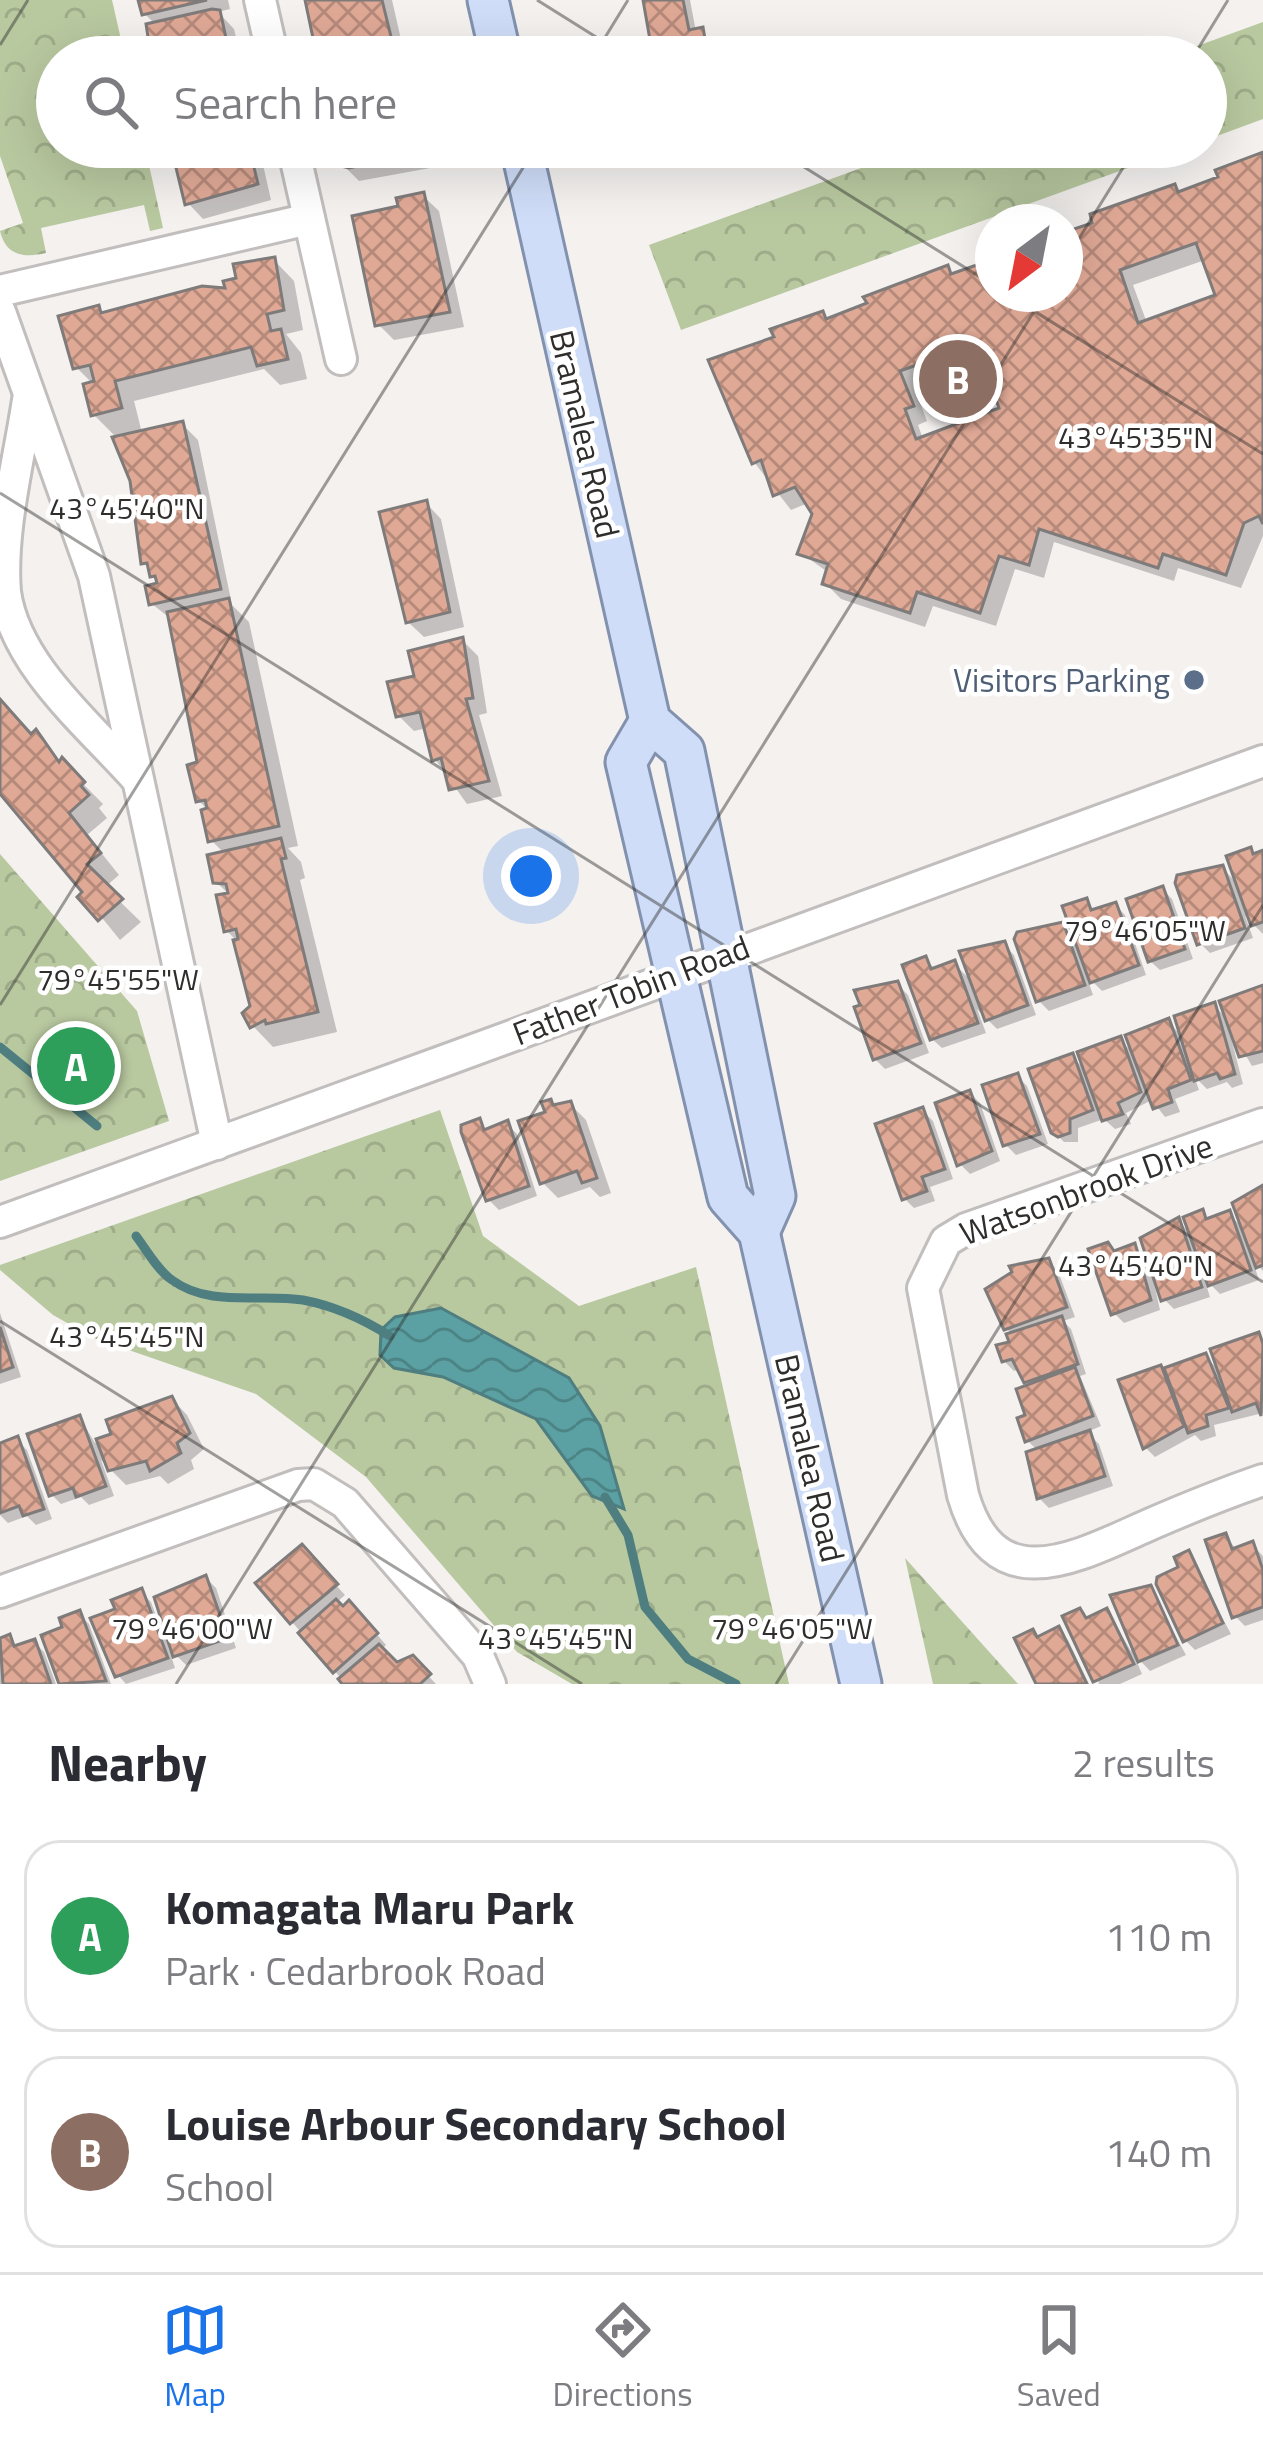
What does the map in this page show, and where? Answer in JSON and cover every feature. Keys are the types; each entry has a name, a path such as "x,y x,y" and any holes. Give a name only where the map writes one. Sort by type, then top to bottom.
{"main road":[{"path":"488,0 496,36"},
{"name":"Bramalea Road","path":"526,168 650,721 684,752 775,1196 760,1232"},
{"name":"Bramalea Road","path":"650,721 626,762 728,1197 760,1232 861,1684"}],"street":[{"path":"260,0 268,36"},
{"path":"298,168 341,359"},
{"path":"0,291 309,219"},
{"path":"0,312 94,576 217,1144"},
{"path":"29,394 4,552 9,611 40,669 141,784"},
{"name":"Father Tobin Road","path":"0,1222 1263,761"},
{"name":"Watsonbrook Drive","path":"1263,1124 966,1229 946,1241 923,1288 972,1522 995,1549 1018,1562 1067,1561 1263,1480"},
{"path":"0,1592 298,1485 314,1484 330,1490 360,1520 478,1656 490,1684"}],"green space":[{"path":"0,0 112,0 120,36 36,36 36,168 150,168 163,228 150,231 144,205 41,228 46,253 23,255 11,250 0,231 23,223 0,156"},
{"path":"1263,22 1263,119 1227,132 1227,36"},
{"path":"861,168 1128,168 1029,204 975,204 975,223 681,330 649,245"},
{"path":"0,854 137,1011 169,1121 0,1181"},
{"path":"440,1110 483,1236 579,1306 696,1267 789,1684 572,1684 517,1652 366,1477 256,1394 94,1338 53,1315 0,1270 0,1265"},
{"path":"905,1558 1018,1684 933,1684"}],"water":[{"path":"441,1308 569,1378 600,1426 624,1509 592,1496 536,1419 443,1377 394,1368 380,1355 381,1330 395,1317"}],"building":[{"path":"138,0 207,0 142,15"},
{"path":"305,0 382,0 391,36 313,36"},
{"path":"643,0 683,0 689,30 703,27 704,36 649,36"},
{"path":"220,10 226,36 148,36 146,24"},
{"path":"1263,152 1263,524 1259,516 1244,523 1226,575 1163,554 1158,568 1039,529 1029,565 999,556 980,613 917,592 910,613 822,584 828,564 797,554 812,514 795,487 773,496 761,460 752,464 708,360 774,337 770,329 823,311 826,319 867,303 863,297 948,265 951,274 975,266 975,312 1083,312 1083,226 1092,223 1090,214 1175,184 1178,192 1218,177 1215,170","holes":["1196,243 1215,295 1138,323 1120,270","966,347 980,382 989,379 999,408 916,439 905,409 914,406 900,371"]},
{"path":"176,168 254,168 258,184 185,205"},
{"path":"424,192 450,312 375,326 352,216 398,206 396,198"},
{"path":"275,257 284,310 267,314 271,331 281,329 288,359 257,366 251,347 115,381 122,408 91,416 83,384 94,381 90,365 73,369 58,316 99,305 101,313 202,286 225,288 223,281 236,278 233,264"},
{"path":"183,421 221,589 149,605 145,586 157,583 147,563 141,564 130,481 112,437"},
{"path":"427,500 450,612 406,623 379,512"},
{"path":"229,598 279,826 208,842 201,810 207,808 205,800 196,802 187,765 197,762 167,612"},
{"path":"463,637 473,698 466,699 489,781 449,790 441,758 432,761 420,712 396,717 387,682 414,676 408,651"},
{"path":"0,699 31,734 36,729 59,762 62,757 85,782 81,786 89,795 69,813 101,853 87,864 123,899 98,921 77,897 82,892 0,794"},
{"path":"281,838 286,858 281,859 318,1012 266,1024 265,1020 250,1028 242,1013 250,1006 233,940 238,939 236,929 224,932 216,895 228,893 226,884 213,883 207,855"},
{"path":"1251,847 1253,854 1263,850 1263,922 1251,926 1226,856"},
{"path":"1223,865 1245,928 1197,945 1175,883 1177,875"},
{"path":"1163,886 1185,949 1148,962 1126,899"},
{"path":"1087,898 1091,910 1116,902 1139,965 1090,983 1062,906"},
{"path":"1063,922 1085,985 1036,1002 1014,939 1017,932"},
{"path":"1005,941 1028,1005 985,1021 959,951"},
{"path":"926,956 931,969 955,960 978,1023 930,1040 902,965"},
{"path":"898,981 921,1043 873,1060 854,1007 860,1005 854,990"},
{"path":"1263,985 1263,1051 1239,1057 1219,1001"},
{"path":"1215,1002 1235,1074 1220,1079 1217,1073 1194,1081 1174,1016"},
{"path":"1169,1018 1191,1080 1168,1089 1172,1102 1153,1109 1125,1035"},
{"path":"1121,1036 1141,1092 1118,1103 1123,1114 1102,1121 1077,1052"},
{"path":"1073,1053 1093,1110 1070,1119 1070,1133 1058,1137 1051,1133 1028,1069"},
{"path":"1018,1073 1040,1134 1003,1146 982,1085"},
{"path":"970,1090 992,1151 957,1166 935,1103"},
{"path":"551,1099 553,1105 571,1101 597,1178 582,1183 577,1171 540,1184 518,1121 545,1112 541,1102"},
{"path":"923,1107 945,1169 922,1177 927,1191 902,1200 875,1124"},
{"path":"480,1118 484,1130 508,1120 529,1186 486,1201 461,1132 461,1125"},
{"path":"1263,1185 1263,1265 1256,1268 1232,1203"},
{"path":"1203,1209 1206,1219 1230,1210 1251,1270 1208,1286 1183,1217"},
{"path":"1179,1217 1202,1287 1161,1301 1140,1238"},
{"path":"1108,1242 1114,1251 1135,1243 1151,1300 1111,1315 1088,1249"},
{"path":"1049,1258 1067,1307 1004,1330 985,1289 1012,1272 1009,1266"},
{"path":"1062,1316 1078,1364 1024,1383 1012,1359 1002,1362 996,1345 1009,1342 1006,1334"},
{"path":"0,1327 13,1367 0,1372"},
{"path":"1259,1332 1263,1344 1261,1416 1256,1403 1232,1412 1210,1349"},
{"path":"1206,1353 1229,1408 1206,1415 1208,1426 1188,1433 1164,1368"},
{"path":"1161,1365 1184,1426 1143,1449 1118,1380"},
{"path":"1075,1367 1093,1416 1025,1442 1017,1418 1025,1415 1016,1389"},
{"path":"172,1396 190,1433 177,1443 181,1453 150,1471 146,1461 108,1471 96,1439 111,1434 106,1420"},
{"path":"80,1415 106,1486 76,1497 73,1488 49,1496 27,1434"},
{"path":"1090,1430 1105,1476 1037,1499 1026,1452"},
{"path":"18,1436 44,1509 23,1516 19,1506 0,1513 0,1443"},
{"path":"1226,1533 1232,1549 1253,1541 1263,1570 1263,1607 1232,1618 1205,1540"},
{"path":"302,1544 338,1584 290,1624 255,1583"},
{"path":"1189,1550 1223,1623 1183,1642 1156,1584 1157,1577 1178,1567 1174,1557"},
{"path":"206,1575 228,1638 173,1657 154,1597"},
{"path":"1151,1585 1178,1645 1138,1662 1110,1595"},
{"path":"142,1588 168,1658 115,1677 90,1618 115,1609 111,1600"},
{"path":"336,1599 343,1606 349,1600 378,1633 333,1673 298,1633"},
{"path":"1080,1608 1086,1618 1107,1608 1134,1664 1093,1682 1062,1616"},
{"path":"80,1610 106,1681 59,1684 41,1635 62,1627 59,1618"},
{"path":"1059,1626 1087,1684 1036,1684 1014,1638 1033,1629 1037,1637"},
{"path":"10,1634 14,1646 35,1639 51,1684 3,1684 0,1638"},
{"path":"379,1644 397,1662 413,1655 431,1674 420,1684 342,1684 338,1679"}],"waterway":[{"path":"0,1047 97,1126"},
{"path":"136,1236 162,1271 187,1289 219,1297 315,1303 390,1336"},
{"path":"605,1497 628,1535 645,1607 688,1659 736,1684"}],"place":[{"name":"Louise Arbour Secondary School","path":"958,379"},
{"name":"Visitors Parking","path":"1194,680"},
{"name":"Komagata Maru Park","path":"76,1066"}]}
